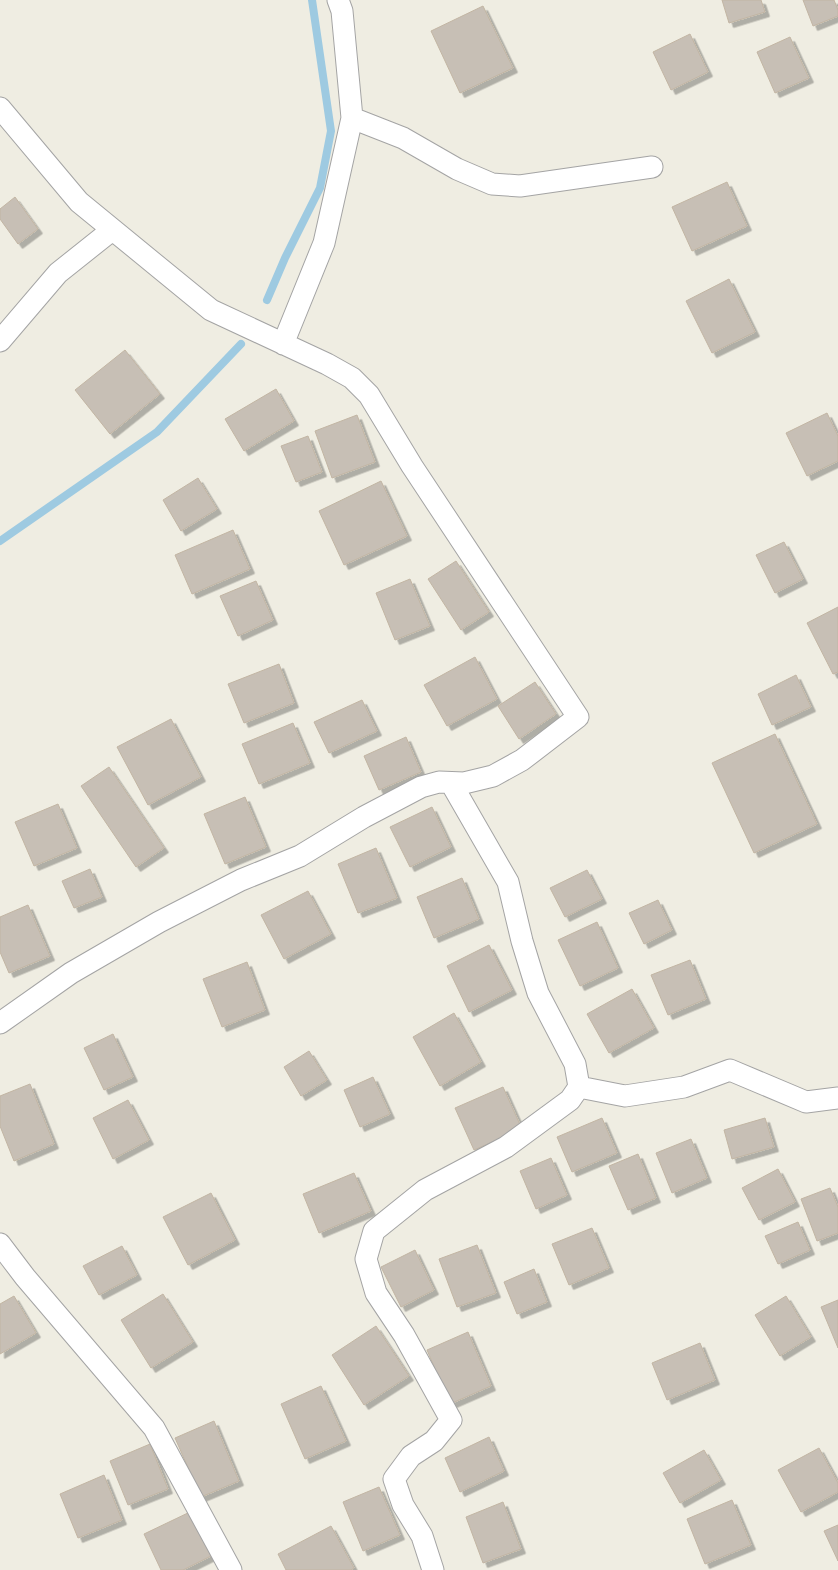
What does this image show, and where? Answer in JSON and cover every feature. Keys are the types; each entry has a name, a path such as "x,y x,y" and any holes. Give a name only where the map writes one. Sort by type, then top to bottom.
{"street":[{"path":"283,344 324,243 352,118 342,11 338,0"},
{"path":"0,108 79,202 211,310 327,364 352,378 369,395 412,466 578,717 522,760 493,776 464,783 439,782 421,786 364,817 300,856 241,880 159,922 70,972 0,1023"},
{"path":"352,118 403,138 457,169 492,184 520,186 652,167"},
{"path":"0,341 58,273 112,230"},
{"path":"434,1570 422,1536 403,1505 394,1478 411,1456 434,1441 451,1420 404,1336 376,1293 366,1259 371,1240 374,1231 425,1190 506,1147 570,1100 579,1087 575,1064 538,993 522,942 508,882 451,783"},
{"path":"579,1087 624,1096 684,1087 730,1070 806,1102 838,1098"},
{"path":"0,1244 154,1428 231,1570"}],"building":[{"path":"722,0 761,0 765,12 729,23"},
{"path":"803,0 834,0 838,16 813,26"},
{"path":"483,6 513,68 460,93 431,31"},
{"path":"690,34 708,72 671,90 653,52"},
{"path":"790,37 809,78 775,93 757,52"},
{"path":"727,182 747,226 692,251 672,207"},
{"path":"15,197 38,229 18,244 0,219 0,209"},
{"path":"729,279 755,332 712,353 686,301"},
{"path":"125,350 160,394 110,434 75,390"},
{"path":"276,389 294,421 244,451 225,419"},
{"path":"827,413 838,436 838,461 807,476 786,433"},
{"path":"357,415 375,462 332,478 315,431"},
{"path":"308,436 322,472 296,482 281,446"},
{"path":"198,478 217,509 181,531 163,500"},
{"path":"381,481 407,536 344,565 319,511"},
{"path":"233,530 250,569 192,594 175,555"},
{"path":"784,542 803,579 775,593 756,555"},
{"path":"456,561 489,612 461,630 428,579"},
{"path":"410,579 430,626 395,640 376,593"},
{"path":"256,581 273,620 238,636 220,596"},
{"path":"838,607 838,672 833,674 807,623"},
{"path":"475,657 497,699 447,726 424,685"},
{"path":"279,664 294,703 244,723 228,684"},
{"path":"796,675 811,707 772,725 758,694"},
{"path":"535,682 556,714 519,739 498,706"},
{"path":"362,700 377,731 329,753 314,722"},
{"path":"171,719 201,777 148,805 117,747"},
{"path":"293,723 310,763 259,784 242,744"},
{"path":"775,734 817,824 754,853 712,763"},
{"path":"406,737 421,772 379,790 364,756"},
{"path":"109,767 164,848 136,867 81,786"},
{"path":"245,797 266,847 225,864 204,814"},
{"path":"58,804 77,848 34,866 15,822"},
{"path":"432,807 451,847 410,867 390,827"},
{"path":"376,848 397,898 358,913 338,864"},
{"path":"90,869 102,897 74,908 62,881"},
{"path":"587,870 602,899 565,917 550,888"},
{"path":"462,878 479,919 434,938 417,897"},
{"path":"308,891 331,934 284,959 261,915"},
{"path":"658,900 672,930 644,944 629,913"},
{"path":"28,905 50,956 9,973 0,952 0,917"},
{"path":"597,922 618,968 580,986 558,940"},
{"path":"489,945 512,990 469,1012 447,966"},
{"path":"690,960 706,999 668,1015 651,975"},
{"path":"247,962 265,1010 222,1027 203,979"},
{"path":"632,989 654,1028 609,1053 587,1014"},
{"path":"454,1013 481,1062 440,1086 413,1037"},
{"path":"113,1034 133,1077 104,1090 84,1048"},
{"path":"309,1051 327,1080 301,1096 284,1067"},
{"path":"373,1077 390,1114 360,1127 344,1090"},
{"path":"30,1084 54,1144 14,1161 0,1126 0,1096"},
{"path":"503,1087 522,1129 474,1150 455,1108"},
{"path":"128,1100 149,1140 113,1159 93,1118"},
{"path":"602,1118 617,1153 572,1172 557,1137"},
{"path":"765,1118 774,1147 732,1159 724,1130"},
{"path":"691,1139 707,1178 672,1193 656,1153"},
{"path":"638,1154 656,1198 628,1210 609,1166"},
{"path":"551,1158 567,1195 536,1209 520,1171"},
{"path":"778,1169 795,1202 759,1220 742,1188"},
{"path":"354,1173 371,1211 319,1233 303,1194"},
{"path":"830,1188 838,1207 838,1233 817,1241 801,1199"},
{"path":"211,1193 235,1240 188,1265 163,1217"},
{"path":"798,1222 810,1250 778,1264 765,1236"},
{"path":"592,1228 609,1268 569,1285 552,1244"},
{"path":"477,1245 496,1293 457,1307 439,1259"},
{"path":"122,1246 137,1275 99,1295 83,1266"},
{"path":"415,1250 434,1290 401,1307 381,1267"},
{"path":"534,1269 547,1302 517,1314 504,1282"},
{"path":"163,1294 193,1342 151,1368 121,1320"},
{"path":"14,1296 36,1333 0,1354 0,1304"},
{"path":"786,1296 811,1337 780,1356 755,1315"},
{"path":"838,1300 838,1348 821,1307"},
{"path":"376,1326 409,1376 364,1405 332,1355"},
{"path":"468,1332 491,1386 450,1404 427,1350"},
{"path":"700,1343 715,1380 667,1400 652,1363"},
{"path":"321,1386 346,1441 305,1459 281,1404"},
{"path":"214,1421 239,1481 201,1497 175,1438"},
{"path":"489,1437 504,1471 460,1492 445,1458"},
{"path":"150,1444 168,1489 128,1505 110,1461"},
{"path":"819,1448 838,1483 838,1492 801,1512 778,1470"},
{"path":"704,1450 721,1480 680,1503 663,1473"},
{"path":"104,1475 122,1520 78,1538 60,1494"},
{"path":"379,1487 400,1535 363,1551 343,1502"},
{"path":"732,1500 751,1545 705,1564 687,1519"},
{"path":"503,1502 521,1549 483,1563 466,1517"},
{"path":"192,1511 213,1555 183,1570 161,1570 144,1534"},
{"path":"838,1525 838,1561 824,1531"},
{"path":"331,1526 354,1568 351,1570 286,1570 278,1554"}],"waterway":[{"path":"267,300 285,258 320,188 331,131 312,0"},
{"path":"0,541 157,432 241,344"}]}
